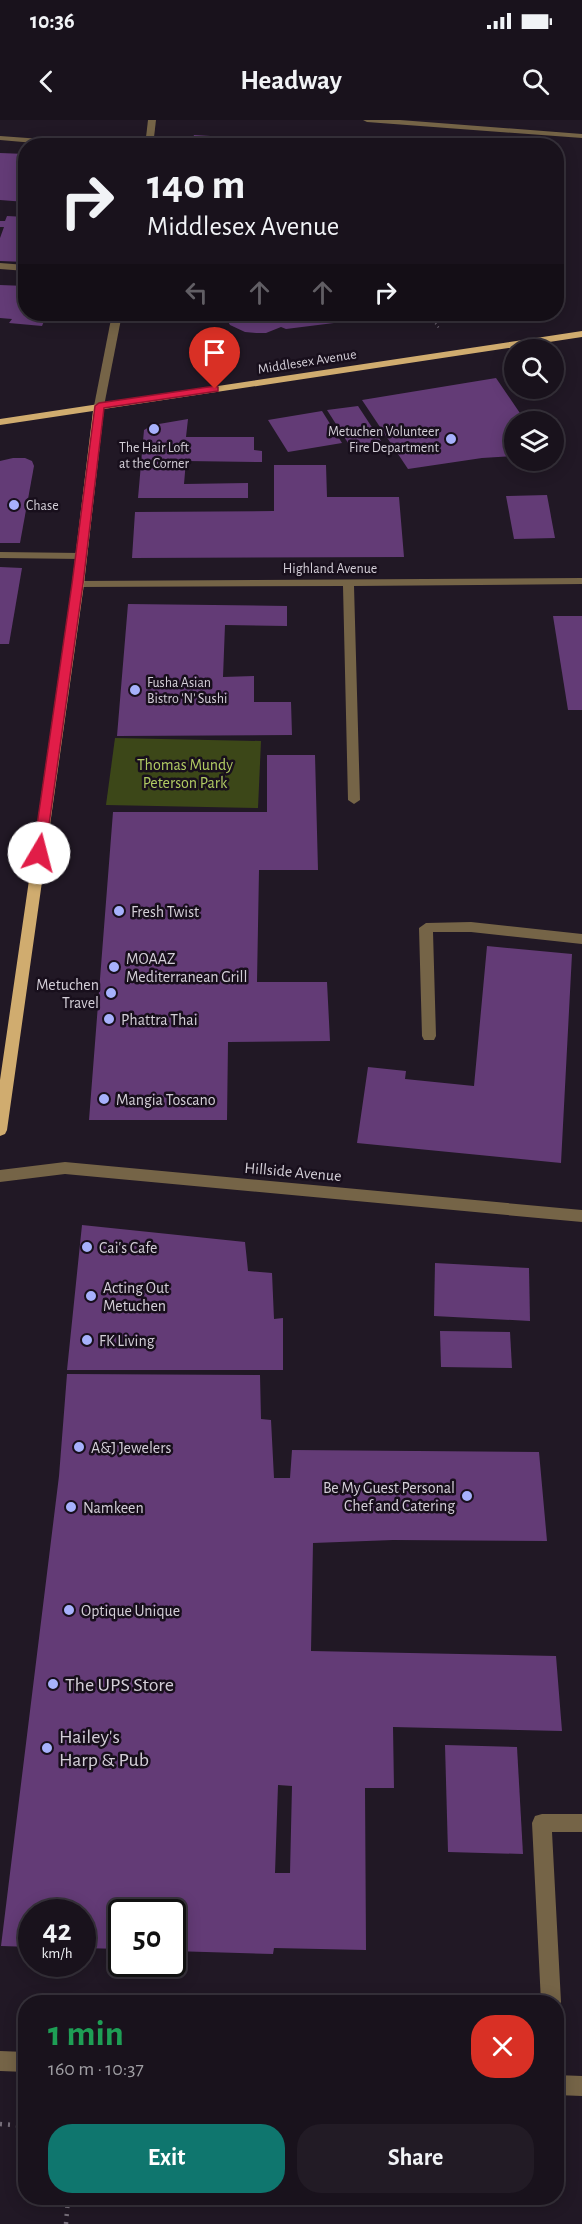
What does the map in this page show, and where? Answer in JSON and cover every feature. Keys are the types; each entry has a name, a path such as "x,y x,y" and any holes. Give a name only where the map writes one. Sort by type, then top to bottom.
{"main road":[{"name":"Middlesex Avenue","path":"0,422 582,334"},
{"path":"0,1130 78,584 99,406"}],"street":[{"path":"150,138 152,120"},
{"path":"367,120 582,136"},
{"path":"0,138 18,139"},
{"path":"0,266 18,267"},
{"path":"99,406 116,321"},
{"path":"0,555 81,555"},
{"name":"Highland Avenue","path":"78,584 582,581"},
{"path":"348,582 354,800"},
{"path":"429,1036 426,928 471,927 582,939"},
{"name":"Hillside Avenue","path":"0,1176 65,1168 582,1216"},
{"path":"551,1995 542,1823 582,1823"},
{"path":"0,2061 18,2062"},
{"path":"564,2085 582,2086"}],"path":[{"path":"0,2124 18,2125"},
{"path":"66,2224 67,2205"}],"green space":[{"name":"Thomas Mundy Peterson Park","path":"115,738 261,741 258,808 106,805"}],"building":[{"path":"194,135 243,138 193,138"},
{"path":"0,153 18,154 18,201 0,200"},
{"path":"7,216 18,217 18,262 0,261 0,238 4,227 0,227 0,221 5,221"},
{"path":"0,285 18,286 18,321 44,321 42,326 9,323 12,319 0,318"},
{"path":"228,321 350,321 286,329 281,327 266,333 245,332 230,325"},
{"name":"Metuchen Volunteer Fire Department","path":"496,378 504,390 504,399 510,399 518,411 504,411 504,457 408,469 362,400"},
{"path":"358,406 381,441 350,446 327,410"},
{"path":"322,411 342,443 288,452 268,420"},
{"path":"188,419 186,437 254,437 254,450 262,451 262,462 186,461 184,484 248,483 248,498 138,498 144,430 153,425"},
{"name":"Chase","path":"25,458 32,461 34,466 20,543 0,543 0,461"},
{"path":"274,465 326,465 327,497 399,497 404,557 132,558 135,512 274,511"},
{"path":"547,495 555,538 514,539 506,496"},
{"path":"0,567 22,568 9,644 0,644"},
{"path":"128,604 287,606 287,626 225,625 223,677 254,676 254,702 291,702 292,735 117,736"},
{"path":"553,616 582,616 582,710 568,710"},
{"path":"267,755 315,755 318,870 259,870 257,982 327,982 330,1041 228,1042 227,1120 89,1120 113,812 267,812"},
{"path":"487,946 572,954 561,1163 357,1143 368,1067 406,1071 405,1079 474,1086"},
{"path":"82,1225 245,1242 248,1271 272,1273 274,1319 283,1318 283,1370 67,1370"},
{"path":"435,1263 529,1268 530,1321 434,1316"},
{"path":"440,1331 510,1332 512,1368 441,1367"},
{"path":"67,1374 260,1375 261,1419 271,1420 274,1478 290,1478 292,1450 539,1452 547,1541 393,1540 313,1543 311,1651 556,1656 562,1731 393,1727 394,1788 365,1788 366,1950 274,1948 273,1954 186,1951 186,1899 108,1899 108,1949 96,1948 96,1899 18,1899 18,1947 1,1946 59,1476","holes":["278,1785 292,1786 290,1873 275,1873"]},
{"path":"445,1745 517,1747 523,1854 448,1852"}],"place":[{"name":"The Hair Loft at the Corner","path":"154,429"},
{"name":"Metuchen Volunteer Fire Department","path":"451,439"},
{"name":"Chase","path":"14,505"},
{"name":"Fusha Asian Bistro 'N' Sushi","path":"135,690"},
{"name":"Fresh Twist","path":"119,911"},
{"name":"MOAAZ Mediterranean Grill","path":"114,967"},
{"name":"Metuchen Travel","path":"111,993"},
{"name":"Phattra Thai","path":"109,1019"},
{"name":"Mangia Toscano","path":"104,1099"},
{"name":"Cai's Cafe","path":"87,1247"},
{"name":"Acting Out Metuchen","path":"91,1296"},
{"name":"FK Living","path":"87,1340"},
{"name":"A&J Jewelers","path":"79,1447"},
{"name":"Be My Guest Personal Chef and Catering","path":"467,1496"},
{"name":"Namkeen","path":"71,1507"},
{"name":"Optique Unique","path":"69,1610"},
{"name":"The UPS Store","path":"53,1684"},
{"name":"Hailey's Harp & Pub","path":"47,1748"}],"route":[{"path":"39,853 78,584 99,406 215,389"}]}
